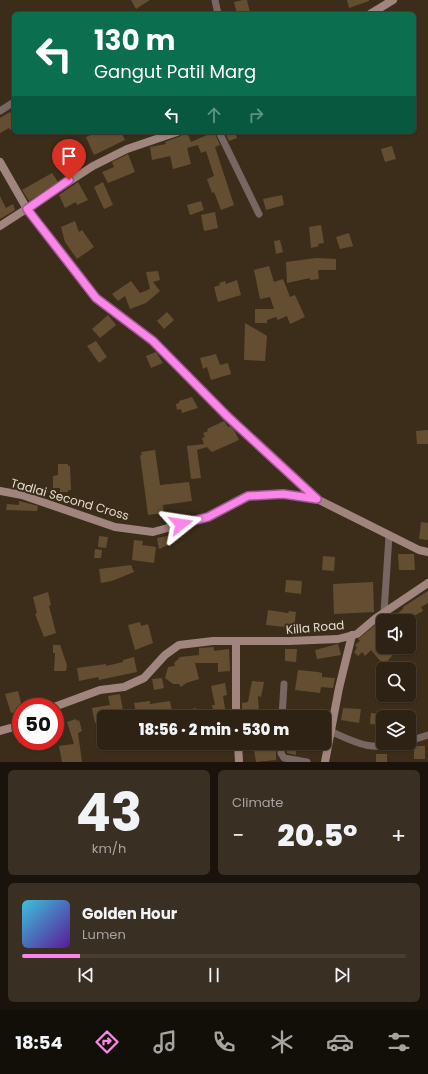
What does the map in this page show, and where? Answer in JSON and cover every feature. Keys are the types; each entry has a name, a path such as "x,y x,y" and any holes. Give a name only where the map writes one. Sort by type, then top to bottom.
{"street":[{"path":"215,0 218,12"},
{"path":"373,12 393,0"},
{"path":"0,111 12,103"},
{"path":"0,226 93,166 127,149 171,134"},
{"path":"220,134 259,214"},
{"path":"0,162 27,209 96,298 153,341 227,416 317,499 389,536 428,552"},
{"name":"Tadlai Second Cross","path":"0,491 22,495 115,527 153,532 208,517 248,496 283,494 317,499"},
{"path":"384,612 389,536"},
{"name":"Killa Road","path":"64,703 100,690 124,687 144,678 166,655 179,645 213,641 296,641 338,639 352,636 357,634 384,612 428,583"},
{"path":"331,727 352,636"},
{"path":"236,641 236,710"},
{"path":"282,710 284,684"},
{"path":"0,731 12,728"},
{"path":"331,731 368,747 376,747"},
{"path":"416,738 428,735"},
{"path":"238,750 239,762"},
{"path":"281,750 284,758 307,762"},
{"path":"325,762 327,750"}],"building":[{"path":"131,0 150,0 136,9"},
{"path":"247,0 250,12 236,12 234,2"},
{"path":"347,0 369,0 369,1 349,8"},
{"path":"10,112 12,116 12,128 10,130 9,128 0,133 0,118"},
{"path":"93,134 122,134 125,140 94,155 86,137"},
{"path":"182,134 188,134 191,142 209,134 215,134 220,145 215,147 234,205 221,210 214,192 212,193 207,179 214,176 206,151 201,153 198,145 187,148 191,164 173,169 170,156 152,160 150,147 166,144 165,142 181,136"},
{"path":"226,134 236,134 237,138 229,141"},
{"path":"392,146 396,159 385,162 381,149"},
{"path":"128,154 135,172 108,183 102,172 114,167 112,162"},
{"path":"52,173 58,182 29,201 22,190"},
{"path":"78,182 88,200 77,205 76,202 65,208 59,195"},
{"path":"103,182 113,205 104,209 94,187"},
{"path":"282,195 284,205 266,210 263,199"},
{"path":"0,196 6,208 13,204 15,210 0,219"},
{"path":"201,201 204,210 190,215 187,205"},
{"path":"215,212 218,228 204,231 201,215"},
{"path":"75,221 79,232 82,230 94,247 77,259 65,242 61,227"},
{"path":"321,225 324,243 318,244 319,246 311,248 309,227"},
{"path":"349,233 353,246 340,249 336,237"},
{"path":"280,240 283,252 276,254 274,241"},
{"path":"316,258 336,259 336,270 318,270 319,279 310,280 310,278 287,283 286,262"},
{"path":"269,266 274,282 283,279 290,297 295,295 305,317 290,324 287,316 278,320 276,317 267,320 267,323 255,323 255,309 274,309 270,297 260,299 254,270"},
{"path":"158,271 160,280 153,282 160,291 146,303 130,309 125,296 118,301 112,294 131,281 140,293 150,289 146,272"},
{"path":"237,280 241,295 218,302 214,287 225,281 226,284"},
{"path":"167,312 174,320 164,329 157,321"},
{"path":"108,315 116,325 100,338 92,329"},
{"path":"245,323 267,336 265,361 244,360"},
{"path":"96,341 107,357 99,363 87,346"},
{"path":"156,352 163,363 151,368 146,356"},
{"path":"216,354 220,365 228,363 231,374 211,380 207,367 203,369 200,358"},
{"path":"192,397 198,408 182,413 181,409 177,410 176,404 179,403 179,401"},
{"path":"224,421 228,427 230,426 234,430 239,440 212,452 207,447 197,450 201,478 191,479 187,446 204,444 202,438 205,437 203,433 208,431 207,429"},
{"path":"428,430 428,444 417,444 416,431"},
{"path":"155,450 160,485 189,482 192,501 163,505 164,513 148,515 140,455 142,455 141,452"},
{"path":"58,464 68,464 68,466 70,466 71,490 68,490 68,492 60,492 60,488 53,488 53,476 58,475"},
{"path":"19,501 38,506 37,511 6,510 7,504 19,505"},
{"path":"421,522 428,523 428,540 419,539"},
{"path":"173,535 175,542 159,549 157,538"},
{"path":"99,536 108,537 106,548 98,547"},
{"path":"134,540 143,541 142,545 156,547 154,563 132,560"},
{"path":"95,549 102,550 101,558 94,558"},
{"path":"398,554 414,554 415,570 399,570"},
{"path":"323,556 335,557 334,571 322,570"},
{"path":"131,565 134,572 112,581 101,583 99,569"},
{"path":"286,580 302,581 301,594 285,592"},
{"path":"373,582 374,612 334,614 333,584"},
{"path":"428,591 428,603 421,607 423,611 416,615 397,614 403,609 403,607"},
{"path":"48,592 51,605 49,606 56,633 44,637 35,614 37,613 33,597"},
{"path":"268,610 288,613 289,611 296,612 294,628 266,625"},
{"path":"140,622 141,626 148,624 153,643 135,650 128,625"},
{"path":"376,624 376,654 394,654 387,662 381,662 371,650 365,656 362,652 358,656 354,652 357,648 355,645 360,641 358,639"},
{"path":"338,644 341,655 317,659 315,650"},
{"path":"53,645 60,645 67,665 66,671 54,671 55,653 53,653"},
{"path":"214,647 214,651 229,649 230,671 218,672 218,663 195,663 199,679 186,683 181,687 179,684 173,684 165,678 168,667 175,666 174,663 180,657 199,655 199,648"},
{"path":"285,649 297,649 296,662 285,661"},
{"path":"134,657 137,672 99,680 98,677 79,681 77,668 106,664 106,666 123,662 123,660"},
{"path":"298,670 318,672 322,673 322,677 335,678 333,688 321,687 320,693 295,690"},
{"path":"162,678 164,688 154,690 152,679"},
{"path":"252,681 264,682 261,697 258,696 259,710 242,710 242,703 248,702"},
{"path":"225,683 227,695 223,696 225,710 213,710 212,705 215,705 211,686"},
{"path":"18,691 20,698 12,698 12,713 11,713 5,694"},
{"path":"120,694 123,710 97,710 97,722 95,723 92,708 110,705 108,696"},
{"path":"150,701 150,704 170,701 172,710 135,710 134,703"},
{"path":"343,708 361,709 359,723 341,720"},
{"path":"371,713 376,713 376,724 370,724"},
{"path":"76,719 77,721 79,720 82,731 78,733 82,762 62,762 60,750 64,750 64,745 74,744 67,722"},
{"path":"416,746 425,746 425,759 414,759 414,750 416,750"},
{"path":"254,750 276,750 276,760 256,762"},
{"path":"287,750 296,750 296,755 287,753"},
{"path":"376,754 387,754 387,762 376,762"}],"route":[{"path":"69,180 27,209 96,298 153,341 227,416 317,499 283,494 248,496 208,517 181,524"}]}
